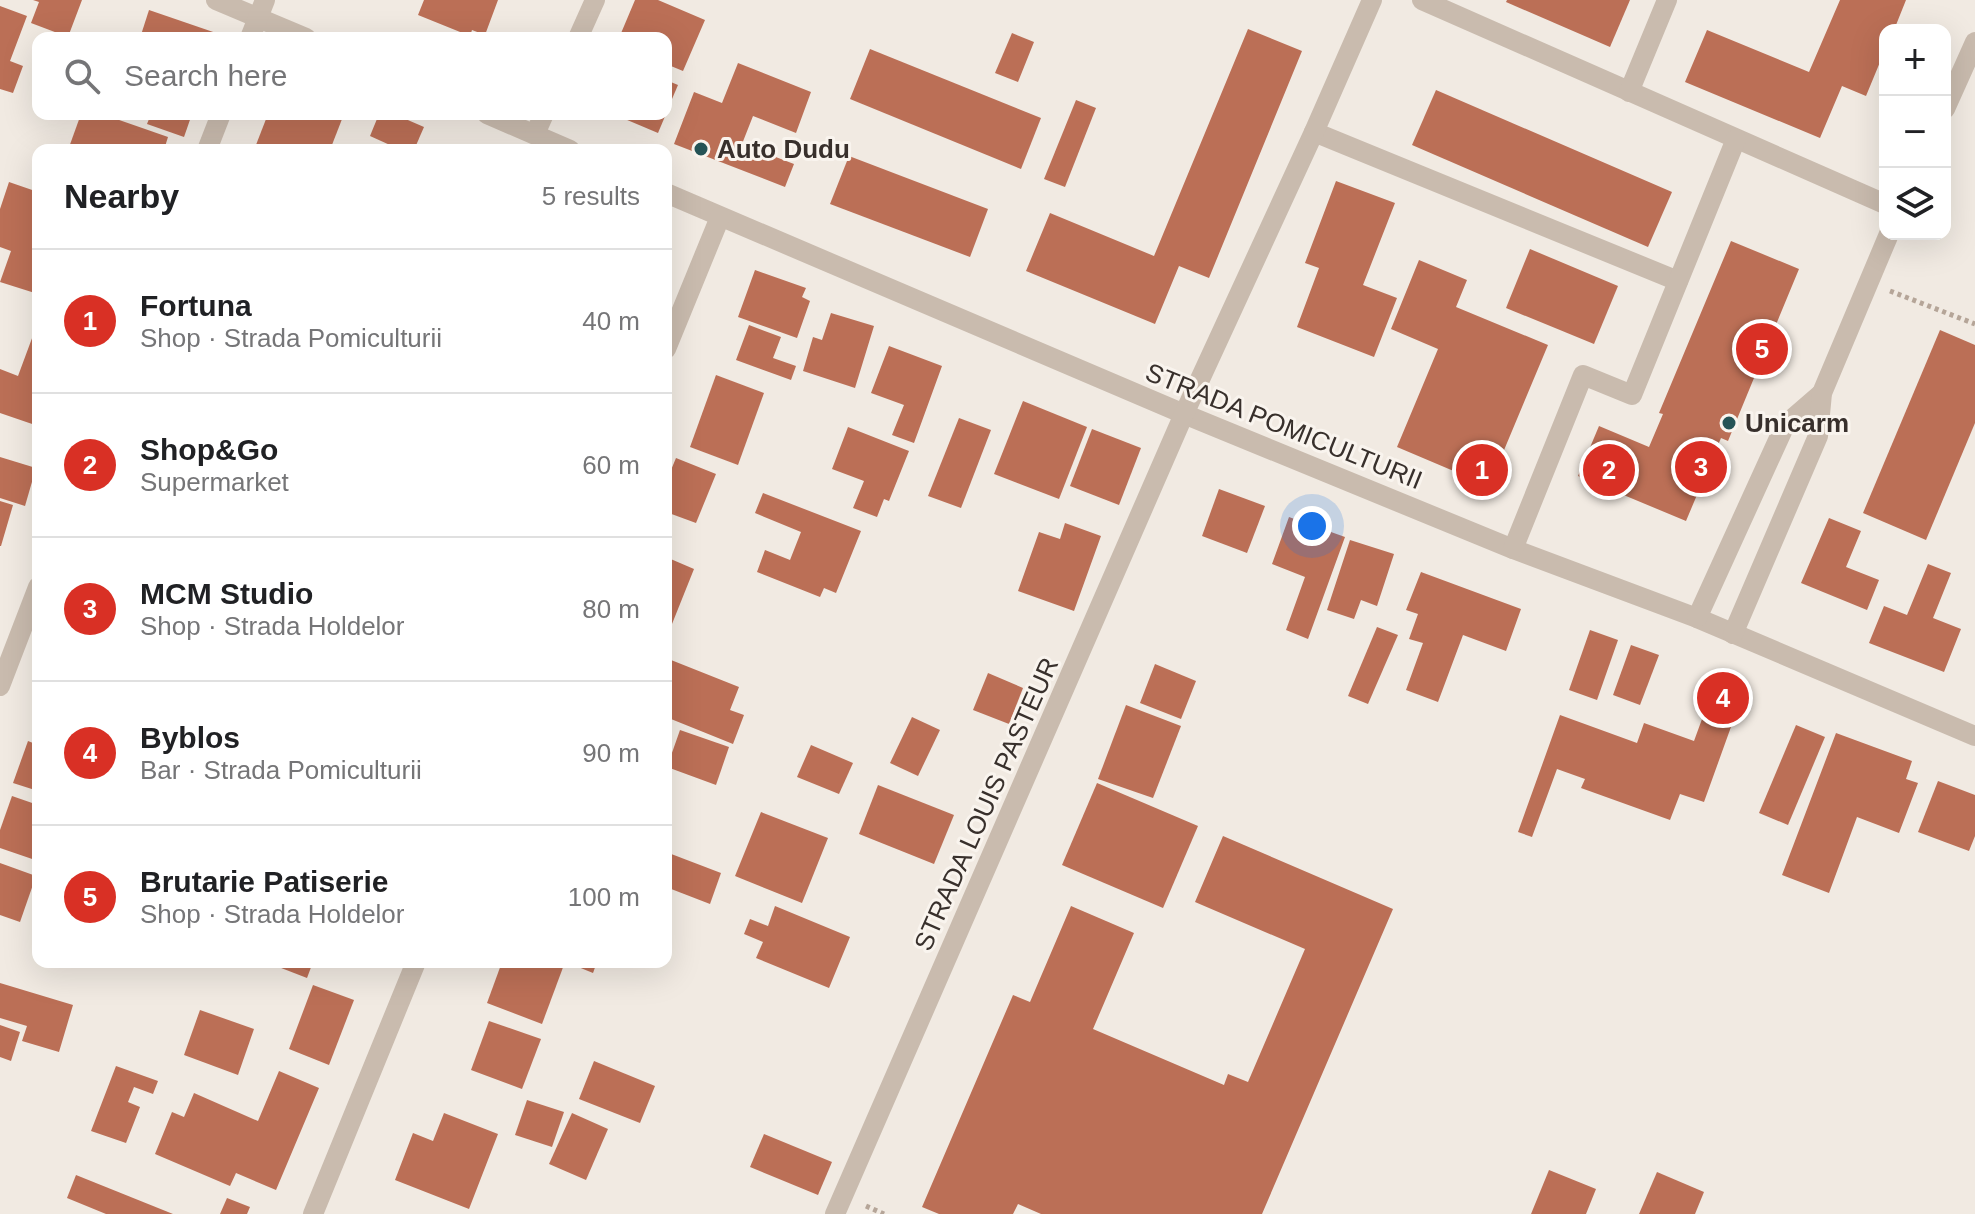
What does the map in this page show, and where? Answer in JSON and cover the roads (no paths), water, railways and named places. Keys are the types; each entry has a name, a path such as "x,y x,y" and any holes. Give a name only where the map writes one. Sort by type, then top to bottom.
{"street":[{"path":"216,0 262,9 297,32"},
{"path":"581,32 595,0"},
{"name":"STRADA LOUIS PASTEUR","path":"835,1214 1184,414 1372,0"},
{"path":"1422,0 1879,201"},
{"path":"1629,92 1667,0"},
{"path":"252,32 262,9"},
{"path":"1951,96 1975,42"},
{"path":"209,144 219,120"},
{"path":"501,120 557,144"},
{"path":"535,134 541,120"},
{"path":"1314,132 1678,281"},
{"path":"1513,549 1583,375 1632,395 1736,139"},
{"name":"STRADA POMICULTURII","path":"672,196 1184,414 1513,549 1697,618 1975,736"},
{"path":"672,334 720,217"},
{"path":"1733,634 1818,436 1822,393 1887,240"},
{"path":"1697,618 1785,425 1822,393"},
{"path":"0,686 32,603"},
{"path":"313,1214 414,968"}],"place":[{"name":"Auto Dudu","path":"701,149"},
{"name":"Brutarie Patiserie","path":"1762,349"},
{"name":"Unicarm","path":"1729,423"},
{"name":"MCM Studio","path":"1701,467"},
{"name":"Fortuna","path":"1482,470"},
{"name":"Shop&Go","path":"1609,470"},
{"name":"Byblos","path":"1723,698"}]}
